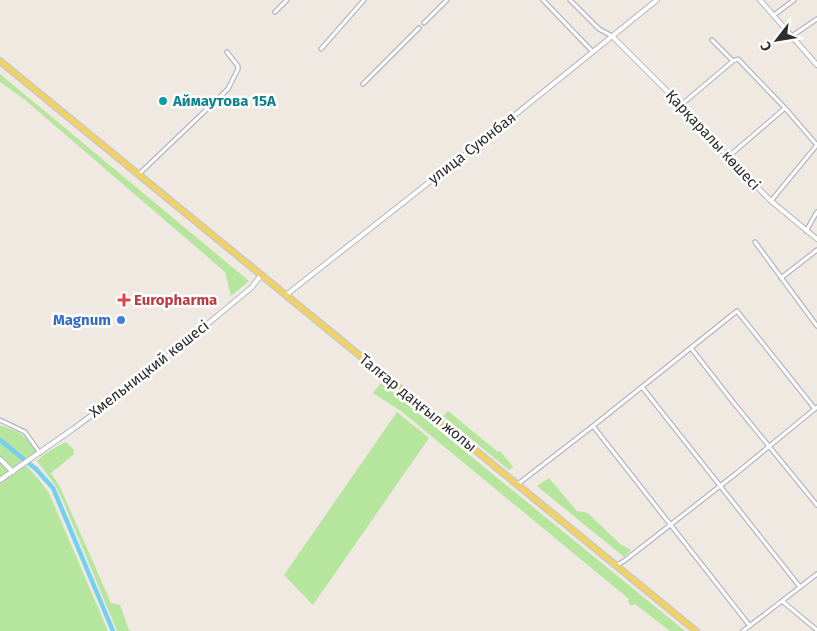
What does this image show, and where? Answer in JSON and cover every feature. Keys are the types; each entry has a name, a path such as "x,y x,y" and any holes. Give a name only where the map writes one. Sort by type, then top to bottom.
{"main road":[{"name":"Талғар даңғыл жолы","path":"0,61 696,631"}],"street":[{"path":"275,12 287,0"},
{"path":"321,49 364,0"},
{"path":"424,23 447,0"},
{"path":"543,0 593,52"},
{"path":"570,0 599,29 612,36"},
{"name":"улица Суюнбая","path":"286,295 469,152 657,0"},
{"path":"760,0 816,62"},
{"path":"774,15 794,0"},
{"path":"792,36 817,18"},
{"path":"362,84 419,28"},
{"name":"Қарқаралы көшесі","path":"612,36 681,105 771,201 817,239"},
{"path":"712,40 733,61"},
{"path":"139,174 228,89 238,66 226,52"},
{"path":"681,105 733,61 738,59 785,108 817,145 771,201"},
{"path":"728,157 785,108"},
{"path":"806,230 817,212"},
{"path":"755,242 817,326"},
{"path":"781,278 817,250"},
{"name":"Хмельницкий көшесі","path":"13,472 137,382 252,287 261,275"},
{"path":"517,485 737,310 816,408 671,525 617,565"},
{"path":"691,348 817,505"},
{"path":"642,387 800,587"},
{"path":"0,420 25,432 40,452"},
{"path":"593,426 750,626"},
{"path":"0,459 13,472 0,480"},
{"path":"743,631 817,574"},
{"path":"782,601 817,630"}],"green space":[{"path":"0,74 249,281 231,296 225,272 24,99 0,82"},
{"path":"381,383 685,631 670,631 635,604 630,605 629,599 401,411 373,393"},
{"path":"448,411 498,452 500,451 513,467 509,470 443,416"},
{"path":"397,412 429,438 313,605 284,575"},
{"path":"0,425 22,434 37,452 23,462 49,493 108,631 0,631"},
{"path":"66,442 74,450 73,455 51,473 60,487 111,603 120,605 131,631 117,631 63,501 55,485 37,461 50,450"},
{"path":"549,478 577,511 588,513 620,544 631,550 624,557 537,486"}],"waterway":[{"path":"0,440 36,469 53,488 113,631"}],"place":[{"name":"Аймаутова 15А","path":"163,101"},
{"name":"Europharma","path":"124,300"},
{"name":"Magnum","path":"121,320"}]}
